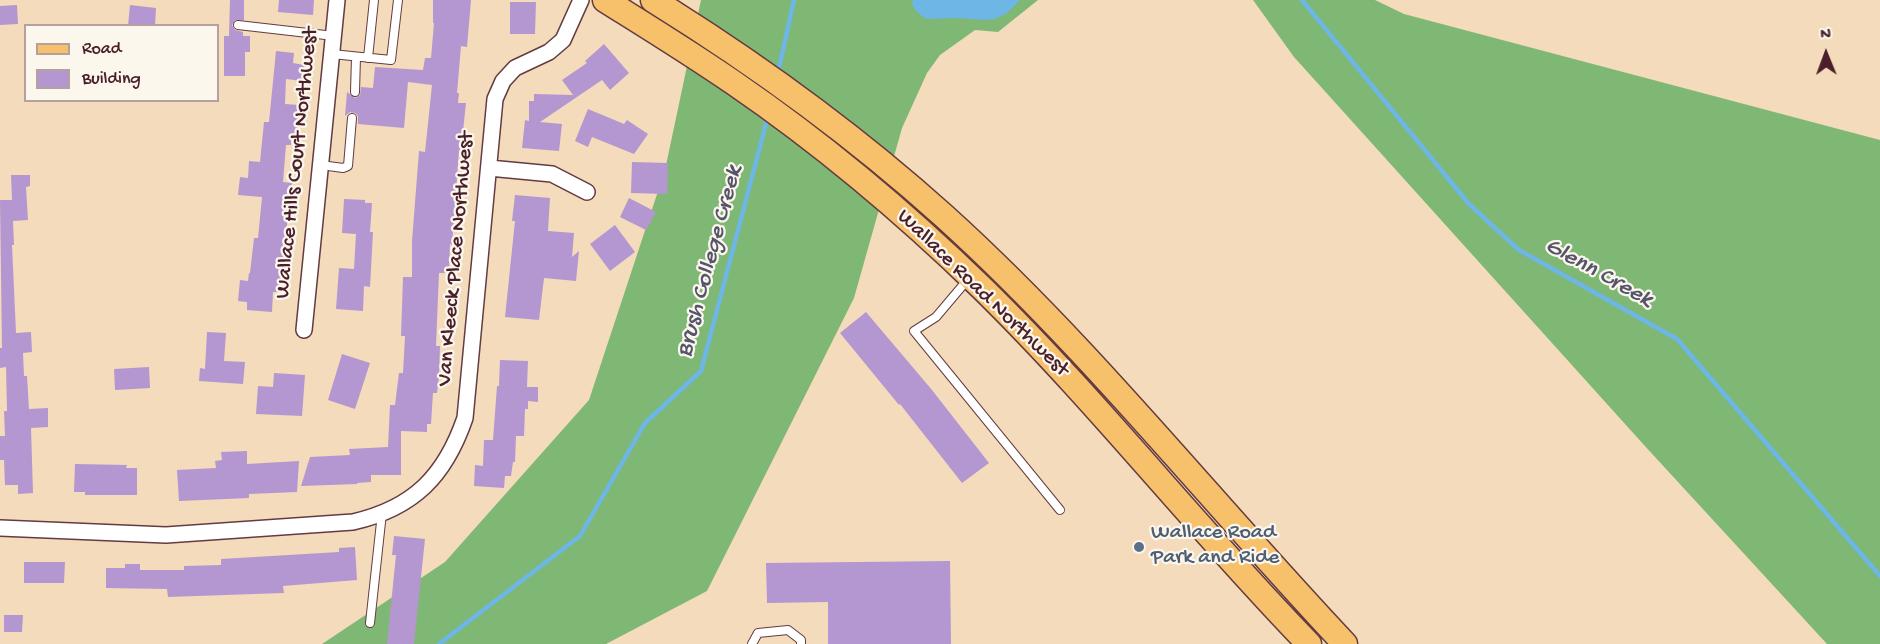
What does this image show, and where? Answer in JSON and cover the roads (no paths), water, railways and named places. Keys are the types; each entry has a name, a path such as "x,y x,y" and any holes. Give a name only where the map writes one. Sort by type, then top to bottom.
{"main road":[{"name":"Wallace Road Northwest","path":"605,0 736,85 817,145 910,221 970,277 1064,373 1309,644"},
{"name":"Wallace Road Northwest","path":"653,0 718,41 799,98 883,164 945,217 1061,332 1345,644"}],"street":[{"name":"Wallace Hills Court Northwest","path":"304,330 337,0"},
{"name":"Van Kleeck Place Northwest","path":"0,528 166,535 353,522 402,504 425,488 457,441 465,418 495,99 504,81 515,68 549,52 563,40 581,0"},
{"path":"489,168 552,174 587,192"}],"lane":[{"path":"368,58 374,0"},
{"path":"332,54 391,60 398,0"},
{"path":"238,25 334,36"},
{"path":"355,92 356,57"},
{"path":"321,165 343,168 348,165 352,118"},
{"path":"970,277 936,317 914,331 1060,510"},
{"path":"370,623 377,515"},
{"path":"752,644 758,633 788,630 801,640 801,644"}],"water":[{"path":"913,0 1020,0 1007,13 995,19 983,20 926,19 916,11 912,4"}],"waterway":[{"name":"Brush College Creek","path":"778,73 794,0"},
{"name":"Glenn Creek","path":"1302,0 1469,204 1519,250 1677,339 1880,576"},
{"name":"Brush College Creek","path":"439,644 580,536 645,423 701,371 768,116"}],"place":[{"name":"Wallace Road Park and Ride","path":"1139,547"}]}
